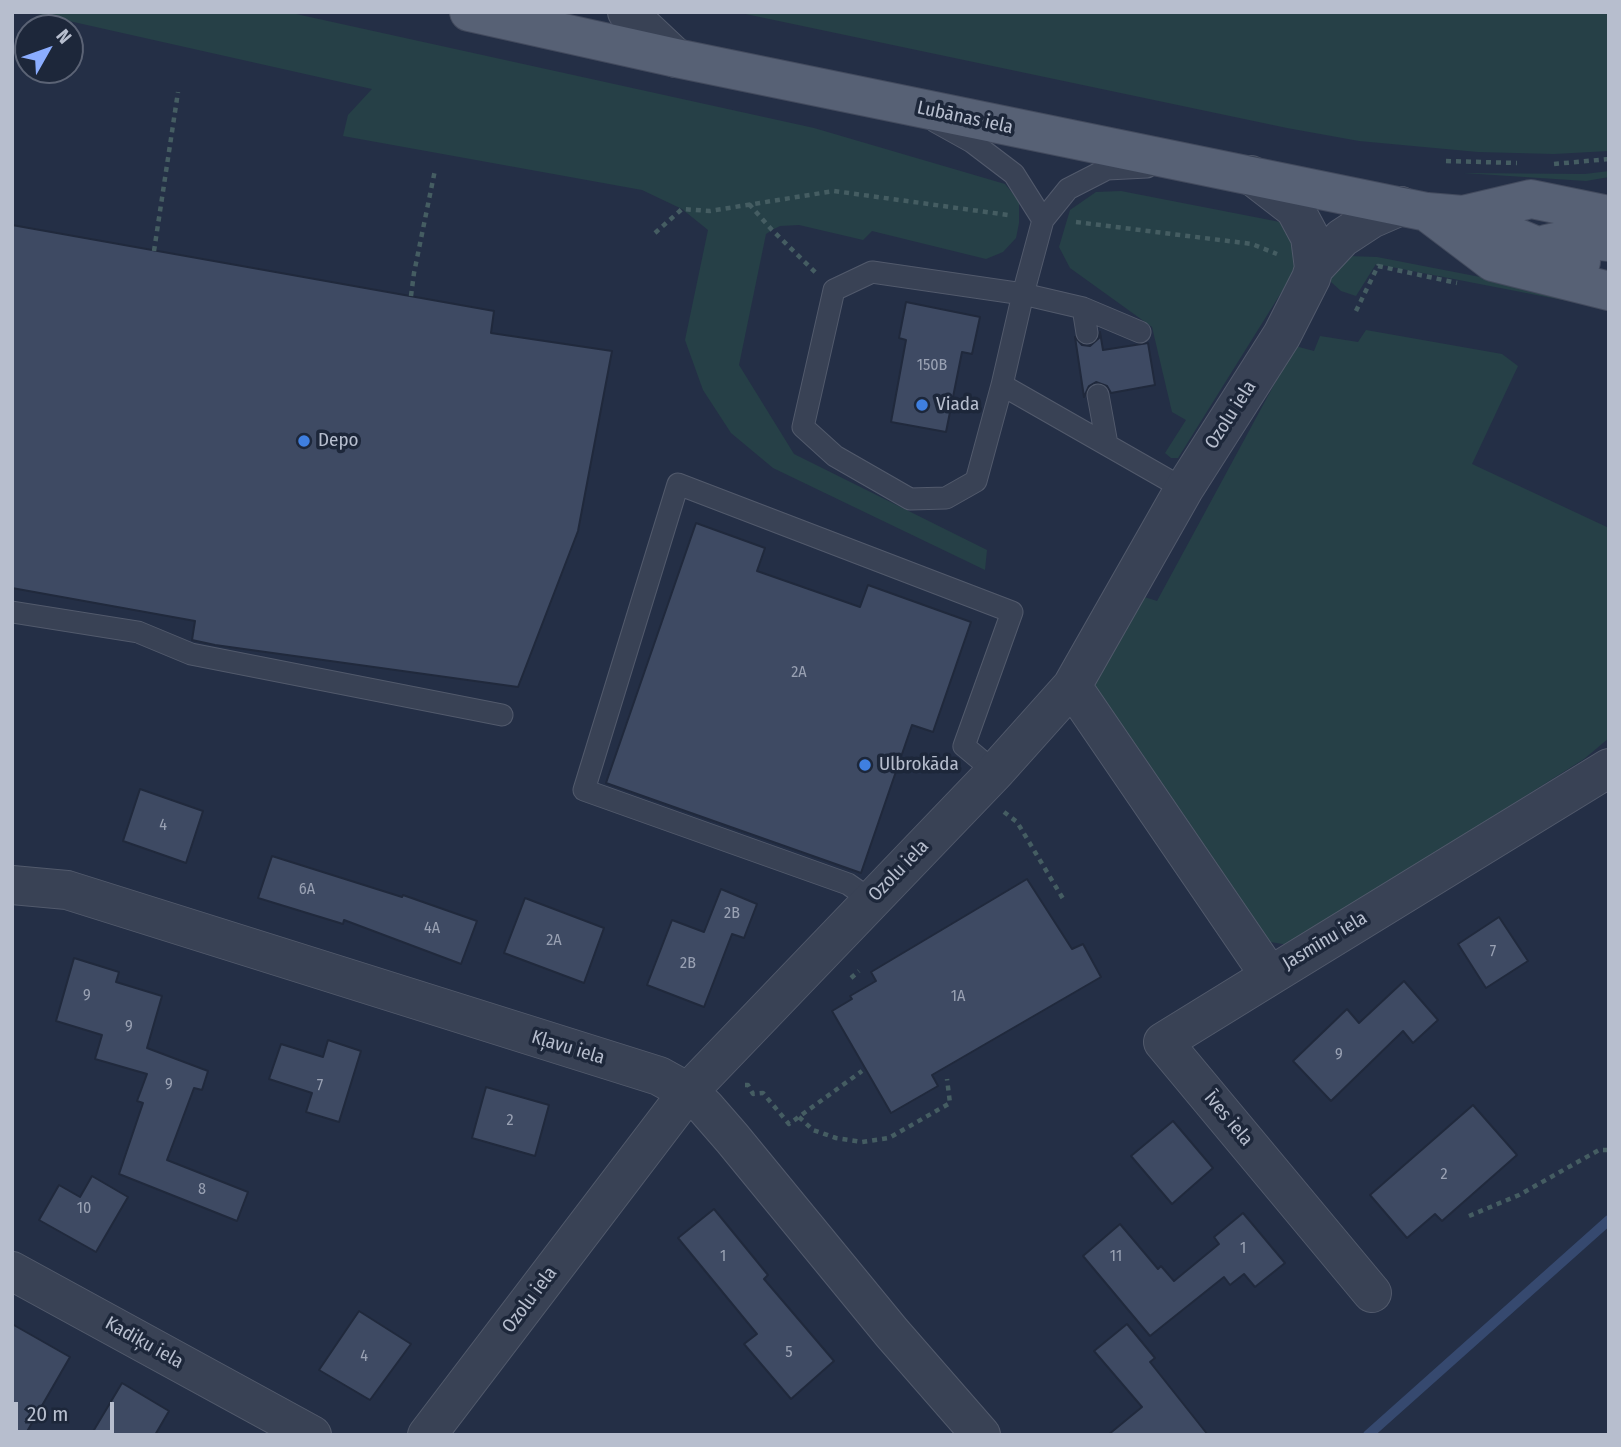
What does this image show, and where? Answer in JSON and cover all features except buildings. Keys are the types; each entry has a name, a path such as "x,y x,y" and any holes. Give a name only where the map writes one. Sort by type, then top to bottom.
{"main road":[{"name":"Lubānas iela","path":"469,12 1195,166 1430,211 1586,264 1609,267"},
{"path":"1531,199 1609,189"},
{"name":"Lubānas iela","path":"1430,211 1531,199 1609,215"},
{"path":"1430,211 1493,262 1609,290"},
{"path":"1537,246 1574,238 1609,242"}],"street":[{"path":"627,12 676,58"},
{"path":"1251,176 1295,209 1310,237 1314,268"},
{"name":"Ozolu iela","path":"427,1435 688,1092 995,772 1072,686 1184,489 1282,335 1314,268 1342,238 1371,219 1430,211"},
{"name":"Jasmīnu iela","path":"1072,686 1269,975 1609,768"},
{"name":"Kļavu iela","path":"12,884 67,890 659,1076 688,1092 732,1138 892,1333 981,1435"},
{"name":"Īves iela","path":"1269,975 1163,1042 1372,1293"},
{"name":"Kadiķu iela","path":"12,1271 313,1435"}],"lane":[{"path":"903,105 972,142 1014,174 1043,220"},
{"path":"1140,332 1083,308 1023,295 872,272 834,290 803,427 835,456 910,499 946,498 976,481 1002,385 1023,295 1043,220 1068,189 1107,169 1195,166"},
{"path":"1083,308 1087,333"},
{"path":"1002,385 1184,489"},
{"path":"1098,395 1107,444"},
{"path":"874,896 848,884 584,790 678,484 1012,612 964,746 995,772"},
{"path":"12,612 138,632 191,654 502,715"}],"path":[{"path":"154,251 178,92"},
{"path":"411,296 435,170"},
{"path":"655,233 682,209 710,211 834,191 1043,220 1252,244 1314,268"},
{"path":"748,204 834,290"},
{"path":"1001,810 1017,822 1065,902"},
{"path":"741,1086 748,1085 754,1094 763,1093 789,1124 862,1071"},
{"path":"799,1117 813,1130 836,1138 862,1142 889,1138 950,1103 947,1079"},
{"path":"1469,1216 1518,1195 1599,1150 1609,1150"}],"green space":[{"path":"29,12 287,12 814,128 1005,184 1019,201 1016,238 1003,252 986,259 872,231 863,240 799,225 780,226 766,234 739,365 794,454 987,550 985,570 773,468 731,433 703,390 685,340 708,230 682,209 642,190 343,136 348,115 372,89 84,24 84,14"},
{"path":"736,12 1609,12 1609,151 1554,154 1478,152 1359,141"},
{"path":"1609,171 1609,177 1586,181 1463,173 1585,174"},
{"path":"1121,191 1280,222 1296,248 1294,272 1178,458 1171,458 1165,453 1186,420 1172,412 1152,327 1070,268 1059,247 1070,210 1096,192"},
{"path":"1348,256 1377,257 1609,302 1609,309 1376,264 1356,296 1341,291 1331,282 1330,271"},
{"path":"1366,330 1502,354 1518,366 1472,464 1609,528 1609,738 1584,759 1289,945 1264,941 1096,690 1095,675 1141,596 1157,601 1295,346 1314,351 1320,336 1358,342"}],"waterway":[{"path":"1368,1435 1609,1220"}],"place":[{"name":"Viada","path":"922,405"},
{"name":"Depo","path":"304,441"},
{"name":"Ulbrokāda","path":"865,765"}]}
